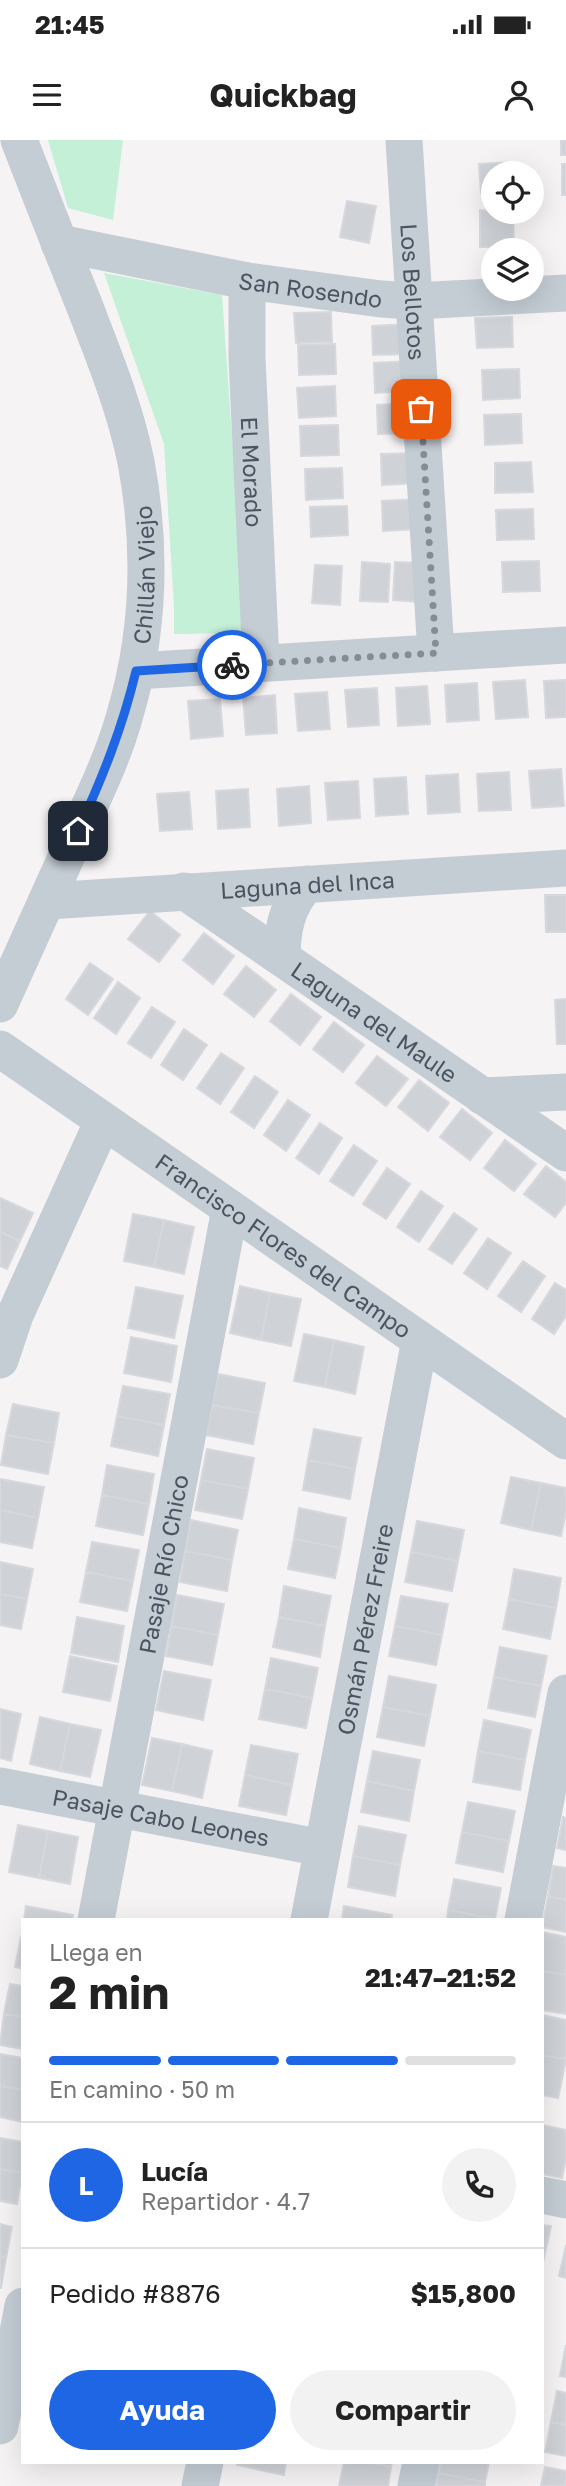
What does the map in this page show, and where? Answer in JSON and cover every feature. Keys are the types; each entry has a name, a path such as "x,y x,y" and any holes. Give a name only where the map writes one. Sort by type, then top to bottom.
{"street":[{"name":"Chillán Viejo","path":"0,1004 109,761 125,718 143,630 147,585 146,541 136,461 110,370 19,140"},
{"name":"Los Bellotos","path":"404,140 436,653"},
{"name":"San Rosendo","path":"59,243 247,281 361,297 414,300 566,293"},
{"name":"El Morado","path":"247,281 247,358 261,663"},
{"path":"136,671 566,645"},
{"name":"Laguna del Inca","path":"47,901 566,868"},
{"path":"282,958 285,923 297,894 307,884"},
{"name":"Laguna del Maule","path":"184,891 566,1153"},
{"name":"Francisco Flores del Campo","path":"0,1049 566,1441"},
{"path":"482,1096 566,1091"},
{"path":"0,1360 15,1315 103,1121"},
{"name":"Pasaje Río Chico","path":"96,1918 230,1209"},
{"name":"Osmán Pérez Freire","path":"309,1918 419,1340"},
{"path":"523,1918 566,1693"},
{"name":"Pasaje Cabo Leones","path":"0,1786 323,1848"},
{"path":"544,2195 566,2200"},
{"path":"0,2426 21,2316"},
{"path":"200,2486 205,2464"},
{"path":"416,2486 421,2464"}],"green space":[{"path":"48,140 123,140 113,220 68,208"},
{"path":"104,273 222,295 246,633 174,634 164,444"}],"building":[{"path":"561,140 566,140 566,155 561,155"},
{"path":"562,164 566,164 566,195 562,195"},
{"path":"347,201 376,206 369,243 340,237"},
{"path":"480,210 481,224 513,224 514,238 481,238 480,247"},
{"path":"331,312 332,342 296,343 294,313"},
{"path":"512,317 513,347 477,348 475,318"},
{"path":"409,324 411,354 373,355 372,326"},
{"path":"335,344 336,374 299,375 298,345"},
{"path":"411,361 412,391 375,393 374,363"},
{"path":"519,369 520,398 483,400 482,370"},
{"path":"335,386 336,416 299,418 297,388"},
{"path":"414,403 416,433 378,434 377,405"},
{"path":"521,414 522,443 485,445 484,415"},
{"path":"338,425 339,455 301,456 300,426"},
{"path":"418,453 419,483 382,485 381,454"},
{"path":"531,462 533,492 495,493 495,463"},
{"path":"342,468 343,498 306,500 305,469"},
{"path":"419,499 420,529 383,531 382,501"},
{"path":"347,506 348,535 311,537 310,507"},
{"path":"533,509 534,539 497,540 496,510"},
{"path":"539,561 540,591 503,592 502,562"},
{"path":"362,562 390,564 388,602 360,601"},
{"path":"395,562 423,563 420,602 393,600"},
{"path":"315,565 342,566 340,605 312,603"},
{"path":"525,680 528,717 496,719 493,682"},
{"path":"566,680 566,717 546,718 544,681"},
{"path":"477,683 479,720 447,722 445,685"},
{"path":"427,686 430,724 398,726 396,688"},
{"path":"377,688 379,725 348,727 345,690"},
{"path":"327,692 330,729 298,731 295,694"},
{"path":"275,695 277,733 246,735 243,698"},
{"path":"220,699 223,736 191,739 188,701"},
{"path":"561,769 564,806 532,808 529,771"},
{"path":"509,772 511,810 479,811 477,774"},
{"path":"458,774 460,812 428,814 426,776"},
{"path":"406,777 408,814 376,816 374,779"},
{"path":"358,781 360,818 328,820 325,783"},
{"path":"309,786 311,823 279,826 277,789"},
{"path":"248,789 250,827 218,829 216,791"},
{"path":"189,792 192,829 160,831 157,794"},
{"path":"545,895 566,895 566,932 546,932"},
{"path":"150,911 180,935 159,962 128,939"},
{"path":"204,933 234,956 213,984 183,960"},
{"path":"90,963 113,979 88,1015 66,999"},
{"path":"246,966 276,990 254,1017 224,994"},
{"path":"118,982 140,998 116,1034 94,1018"},
{"path":"291,994 321,1017 300,1045 270,1021"},
{"path":"566,999 566,1044 557,1044 555,1000"},
{"path":"152,1007 175,1022 151,1058 128,1043"},
{"path":"334,1022 364,1045 343,1072 313,1049"},
{"path":"184,1029 207,1045 183,1080 161,1065"},
{"path":"221,1053 244,1068 220,1104 197,1088"},
{"path":"377,1056 408,1079 386,1106 356,1083"},
{"path":"255,1076 278,1092 254,1128 231,1112"},
{"path":"419,1080 449,1103 428,1131 398,1107"},
{"path":"288,1100 310,1115 286,1151 264,1135"},
{"path":"462,1109 492,1133 470,1160 440,1137"},
{"path":"320,1123 342,1138 319,1174 296,1158"},
{"path":"505,1140 536,1164 514,1191 484,1168"},
{"path":"354,1145 377,1161 353,1196 330,1181"},
{"path":"546,1166 566,1182 566,1203 555,1217 524,1194"},
{"path":"387,1168 410,1184 386,1219 363,1204"},
{"path":"421,1191 443,1206 419,1242 397,1227"},
{"path":"0,1198 33,1213 20,1241 0,1232"},
{"path":"454,1213 477,1229 452,1264 429,1249"},
{"path":"133,1214 164,1220 154,1267 124,1261"},
{"path":"164,1220 194,1227 184,1274 154,1267"},
{"path":"0,1232 20,1241 7,1269 0,1266"},
{"path":"488,1238 511,1253 487,1289 464,1273"},
{"path":"523,1261 545,1276 521,1312 498,1296"},
{"path":"555,1283 566,1290 566,1316 554,1334 532,1319"},
{"path":"240,1286 270,1293 261,1340 230,1333"},
{"path":"136,1287 183,1296 174,1338 128,1328"},
{"path":"270,1293 301,1299 291,1346 261,1340"},
{"path":"304,1334 334,1340 325,1387 294,1381"},
{"path":"131,1337 177,1346 171,1382 124,1373"},
{"path":"334,1340 364,1347 355,1394 325,1387"},
{"path":"218,1374 265,1383 259,1413 212,1405"},
{"path":"123,1386 170,1394 164,1425 117,1416"},
{"path":"13,1404 59,1413 54,1443 6,1435"},
{"path":"212,1405 259,1413 253,1444 206,1435"},
{"path":"117,1416 164,1425 158,1456 111,1446"},
{"path":"314,1429 361,1438 355,1469 308,1460"},
{"path":"6,1435 54,1443 48,1474 1,1465"},
{"path":"207,1449 254,1458 248,1489 201,1480"},
{"path":"308,1460 355,1469 350,1499 303,1490"},
{"path":"107,1465 154,1474 149,1504 102,1495"},
{"path":"511,1477 541,1483 531,1530 501,1523"},
{"path":"0,1479 44,1487 38,1518 0,1510"},
{"path":"201,1480 248,1489 242,1519 195,1510"},
{"path":"541,1483 566,1488 566,1513 561,1536 531,1530"},
{"path":"102,1495 149,1504 143,1535 96,1526"},
{"path":"299,1508 346,1518 341,1548 294,1539"},
{"path":"0,1510 38,1518 32,1548 0,1542"},
{"path":"191,1520 238,1530 232,1560 185,1551"},
{"path":"417,1521 464,1530 458,1561 411,1552"},
{"path":"294,1539 341,1548 335,1578 288,1569"},
{"path":"92,1542 139,1550 133,1581 86,1572"},
{"path":"185,1551 232,1560 227,1591 180,1582"},
{"path":"411,1552 458,1561 452,1591 405,1582"},
{"path":"0,1562 33,1569 27,1599 0,1594"},
{"path":"514,1569 561,1578 556,1608 509,1599"},
{"path":"86,1572 133,1581 127,1611 80,1602"},
{"path":"284,1586 331,1596 325,1626 279,1617"},
{"path":"0,1594 27,1599 21,1629 0,1625"},
{"path":"177,1595 224,1604 218,1635 171,1626"},
{"path":"401,1596 448,1604 442,1635 395,1626"},
{"path":"509,1599 556,1608 550,1639 503,1629"},
{"path":"77,1617 124,1626 118,1662 71,1653"},
{"path":"279,1617 325,1626 320,1657 273,1647"},
{"path":"171,1626 218,1635 212,1665 166,1656"},
{"path":"395,1626 442,1635 436,1665 389,1656"},
{"path":"500,1647 547,1656 541,1686 494,1677"},
{"path":"70,1656 117,1666 110,1701 63,1692"},
{"path":"271,1658 318,1668 312,1698 265,1689"},
{"path":"164,1671 211,1680 203,1720 156,1710"},
{"path":"389,1676 436,1685 430,1716 383,1707"},
{"path":"494,1677 541,1686 535,1717 488,1708"},
{"path":"265,1689 312,1698 306,1728 259,1719"},
{"path":"383,1707 430,1716 424,1746 377,1737"},
{"path":"0,1709 21,1714 11,1761 0,1758"},
{"path":"40,1717 70,1724 60,1771 30,1764"},
{"path":"484,1720 531,1730 525,1760 478,1751"},
{"path":"70,1724 101,1730 90,1777 60,1771"},
{"path":"152,1738 182,1744 172,1791 142,1785"},
{"path":"182,1744 212,1751 202,1798 172,1791"},
{"path":"251,1745 298,1754 292,1785 245,1775"},
{"path":"373,1751 420,1760 414,1791 367,1781"},
{"path":"478,1751 525,1760 520,1790 473,1782"},
{"path":"245,1775 292,1785 286,1815 239,1806"},
{"path":"367,1781 414,1791 409,1821 361,1812"},
{"path":"468,1802 515,1811 509,1841 462,1832"},
{"path":"563,1817 566,1818 566,1850 557,1848"},
{"path":"18,1825 48,1831 39,1878 9,1872"},
{"path":"359,1826 406,1835 400,1865 353,1856"},
{"path":"48,1831 78,1837 70,1884 39,1878"},
{"path":"462,1832 509,1841 503,1872 456,1863"},
{"path":"353,1856 400,1865 395,1896 348,1887"},
{"path":"553,1866 566,1868 566,1900 548,1896"},
{"path":"454,1879 501,1888 495,1918 448,1910"},
{"path":"548,1896 566,1900 566,1932 544,1927"},
{"path":"26,1906 73,1915 72,1918 24,1918"},
{"path":"344,1906 392,1915 391,1918 342,1918"},
{"path":"448,1910 490,1918 447,1918"},
{"path":"544,1932 566,1937 566,1975 544,1971"},
{"path":"21,1937 21,1968 15,1967"},
{"path":"544,1971 566,1975 566,2014 544,2010"},
{"path":"10,1984 21,1986 21,2017 4,2014"},
{"path":"4,2014 21,2017 21,2049 0,2045"},
{"path":"544,2015 566,2020 566,2059 544,2055"},
{"path":"0,2054 21,2058 21,2090 0,2086"},
{"path":"544,2055 566,2059 558,2098 544,2095"},
{"path":"0,2086 21,2090 21,2122 0,2117"},
{"path":"544,2125 566,2130 566,2158 562,2178 544,2174"},
{"path":"0,2138 21,2142 21,2173 0,2169"},
{"path":"0,2169 21,2173 17,2204 0,2201"},
{"path":"0,2224 12,2227 6,2258 0,2256"},
{"path":"544,2225 551,2226 544,2258"},
{"path":"566,2245 566,2278 559,2276"},
{"path":"0,2256 6,2258 1,2288 0,2288"},
{"path":"566,2345 566,2377 560,2376"},
{"path":"557,2391 566,2393 566,2425 551,2422"},
{"path":"551,2422 566,2425 566,2456 545,2452"},
{"path":"237,2464 286,2464 284,2475"},
{"path":"344,2464 391,2467 388,2486 339,2486"},
{"path":"440,2464 489,2464 485,2482 438,2473"},
{"path":"545,2467 566,2471 566,2486 541,2486"},
{"path":"438,2473 485,2482 485,2486 436,2486"}],"way so far":[{"path":"232,665 436,653 421,409"}],"route":[{"path":"78,831 125,718 136,671 232,665"}]}
